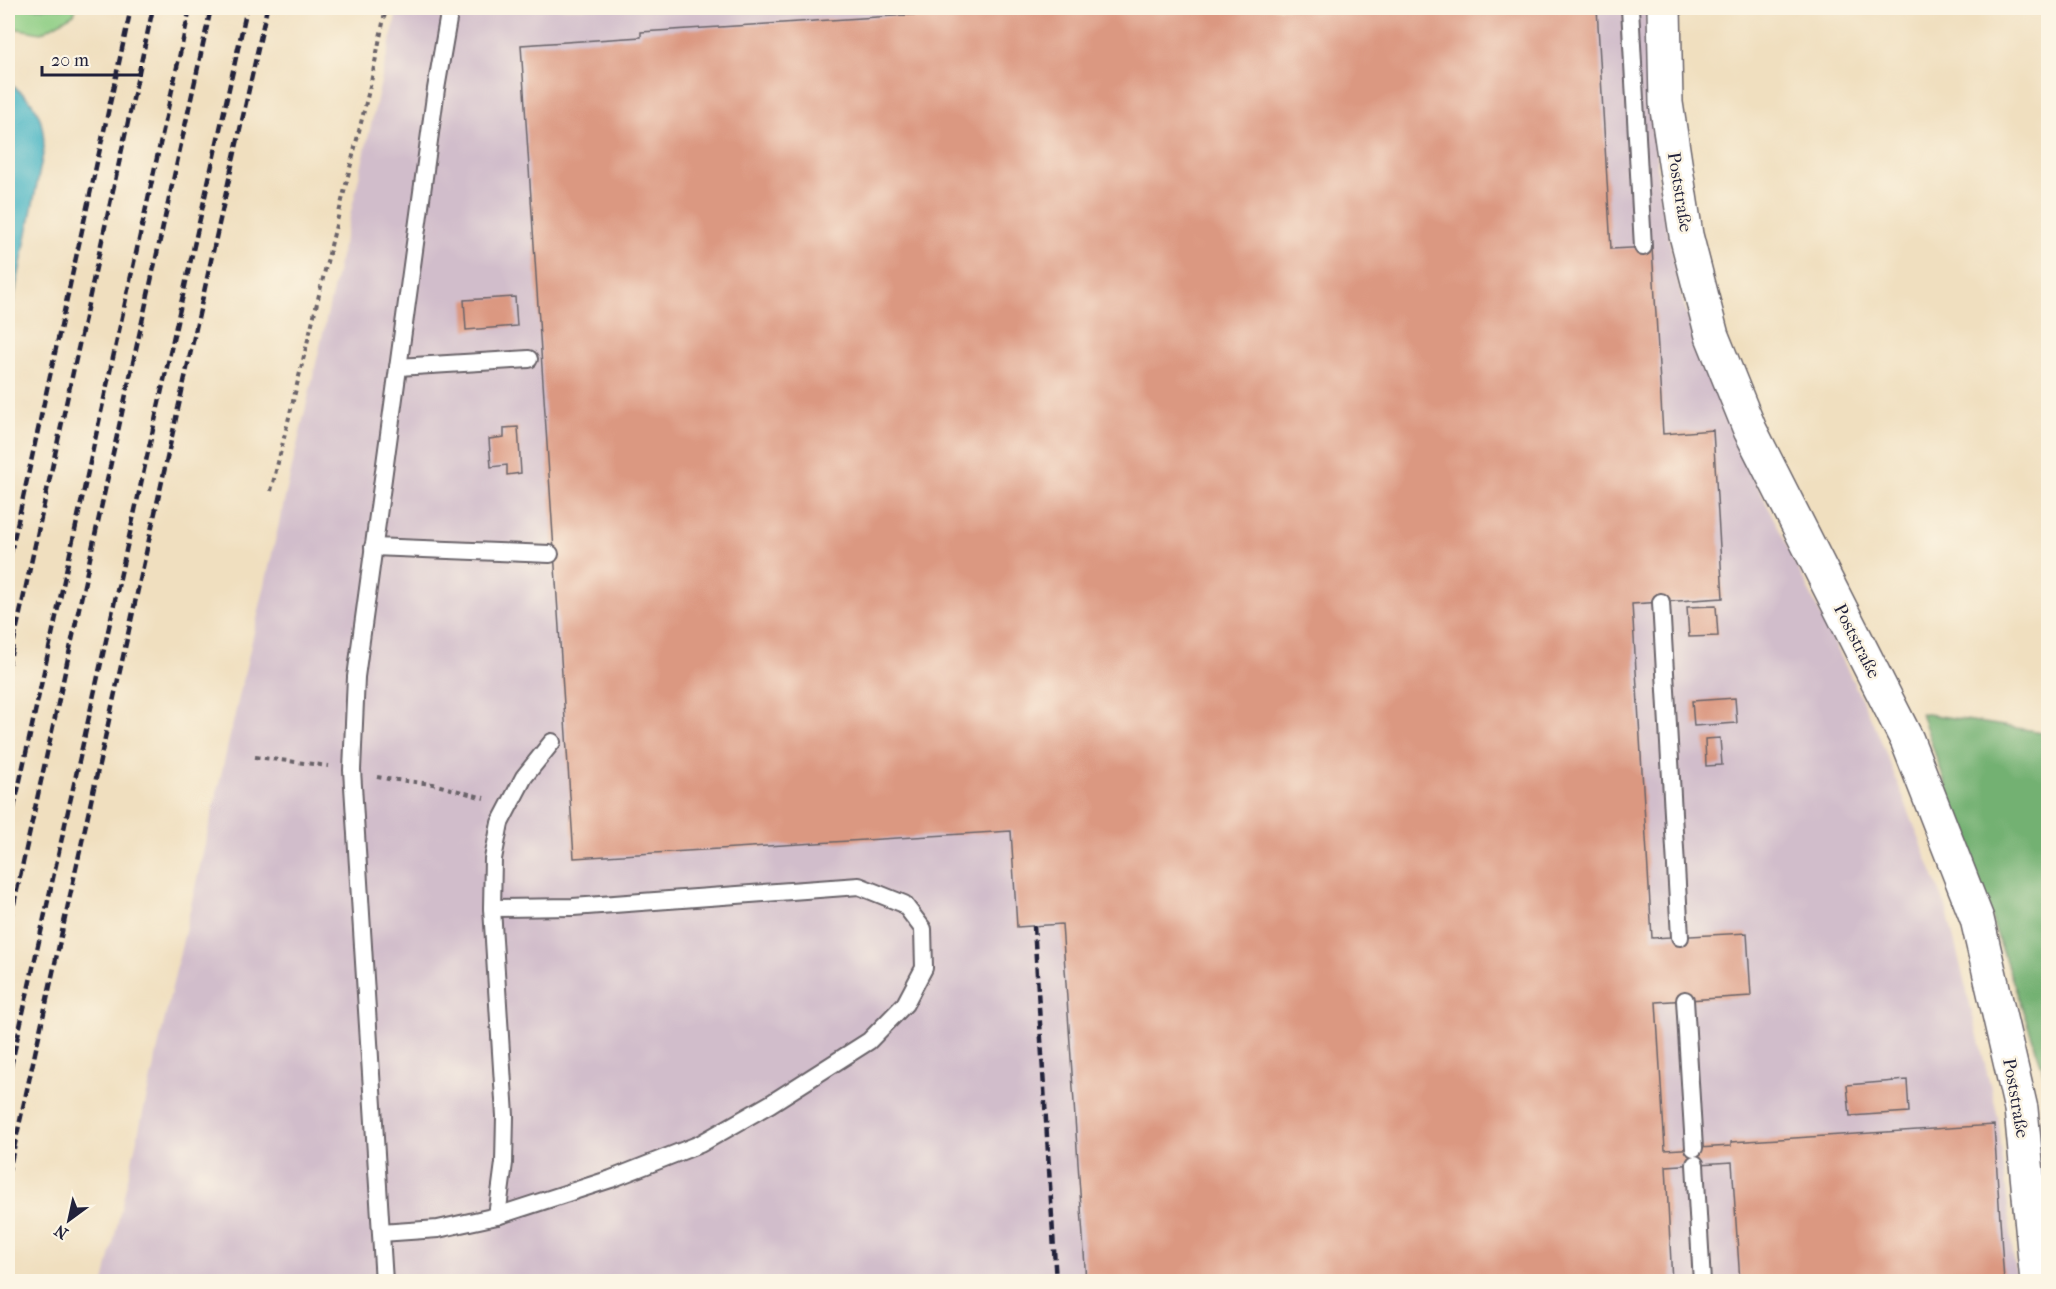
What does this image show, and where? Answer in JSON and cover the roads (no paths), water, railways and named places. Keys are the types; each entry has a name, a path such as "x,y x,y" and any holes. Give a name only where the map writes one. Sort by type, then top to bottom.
{"street":[{"name":"Poststraße","path":"1664,8 1666,103 1686,235 1712,336 1750,430 1907,740 1977,919 2021,1109 2037,1281"}],"lane":[{"path":"384,1281 352,770 356,677 436,89 450,8"},
{"path":"1630,8 1642,247"},
{"path":"398,367 529,360"},
{"path":"373,547 550,554"},
{"path":"1661,602 1680,937"},
{"path":"497,1216 504,1163 505,1116 492,908 493,860 500,823 524,777 552,742"},
{"path":"381,1233 438,1229 497,1216 611,1179 700,1144 770,1104 869,1041 905,1004 924,968 923,929 904,904 859,886 573,907 492,908"},
{"path":"1685,1000 1702,1281"}],"water":[{"path":"8,83 18,89 36,110 42,127 44,149 8,328"}],"railway":[{"path":"8,566 131,8"},
{"path":"8,668 153,8"},
{"path":"8,835 190,8"},
{"path":"8,931 211,8"},
{"path":"8,1080 247,8"},
{"path":"8,1175 267,8"},
{"path":"1034,926 1056,1282"}]}
